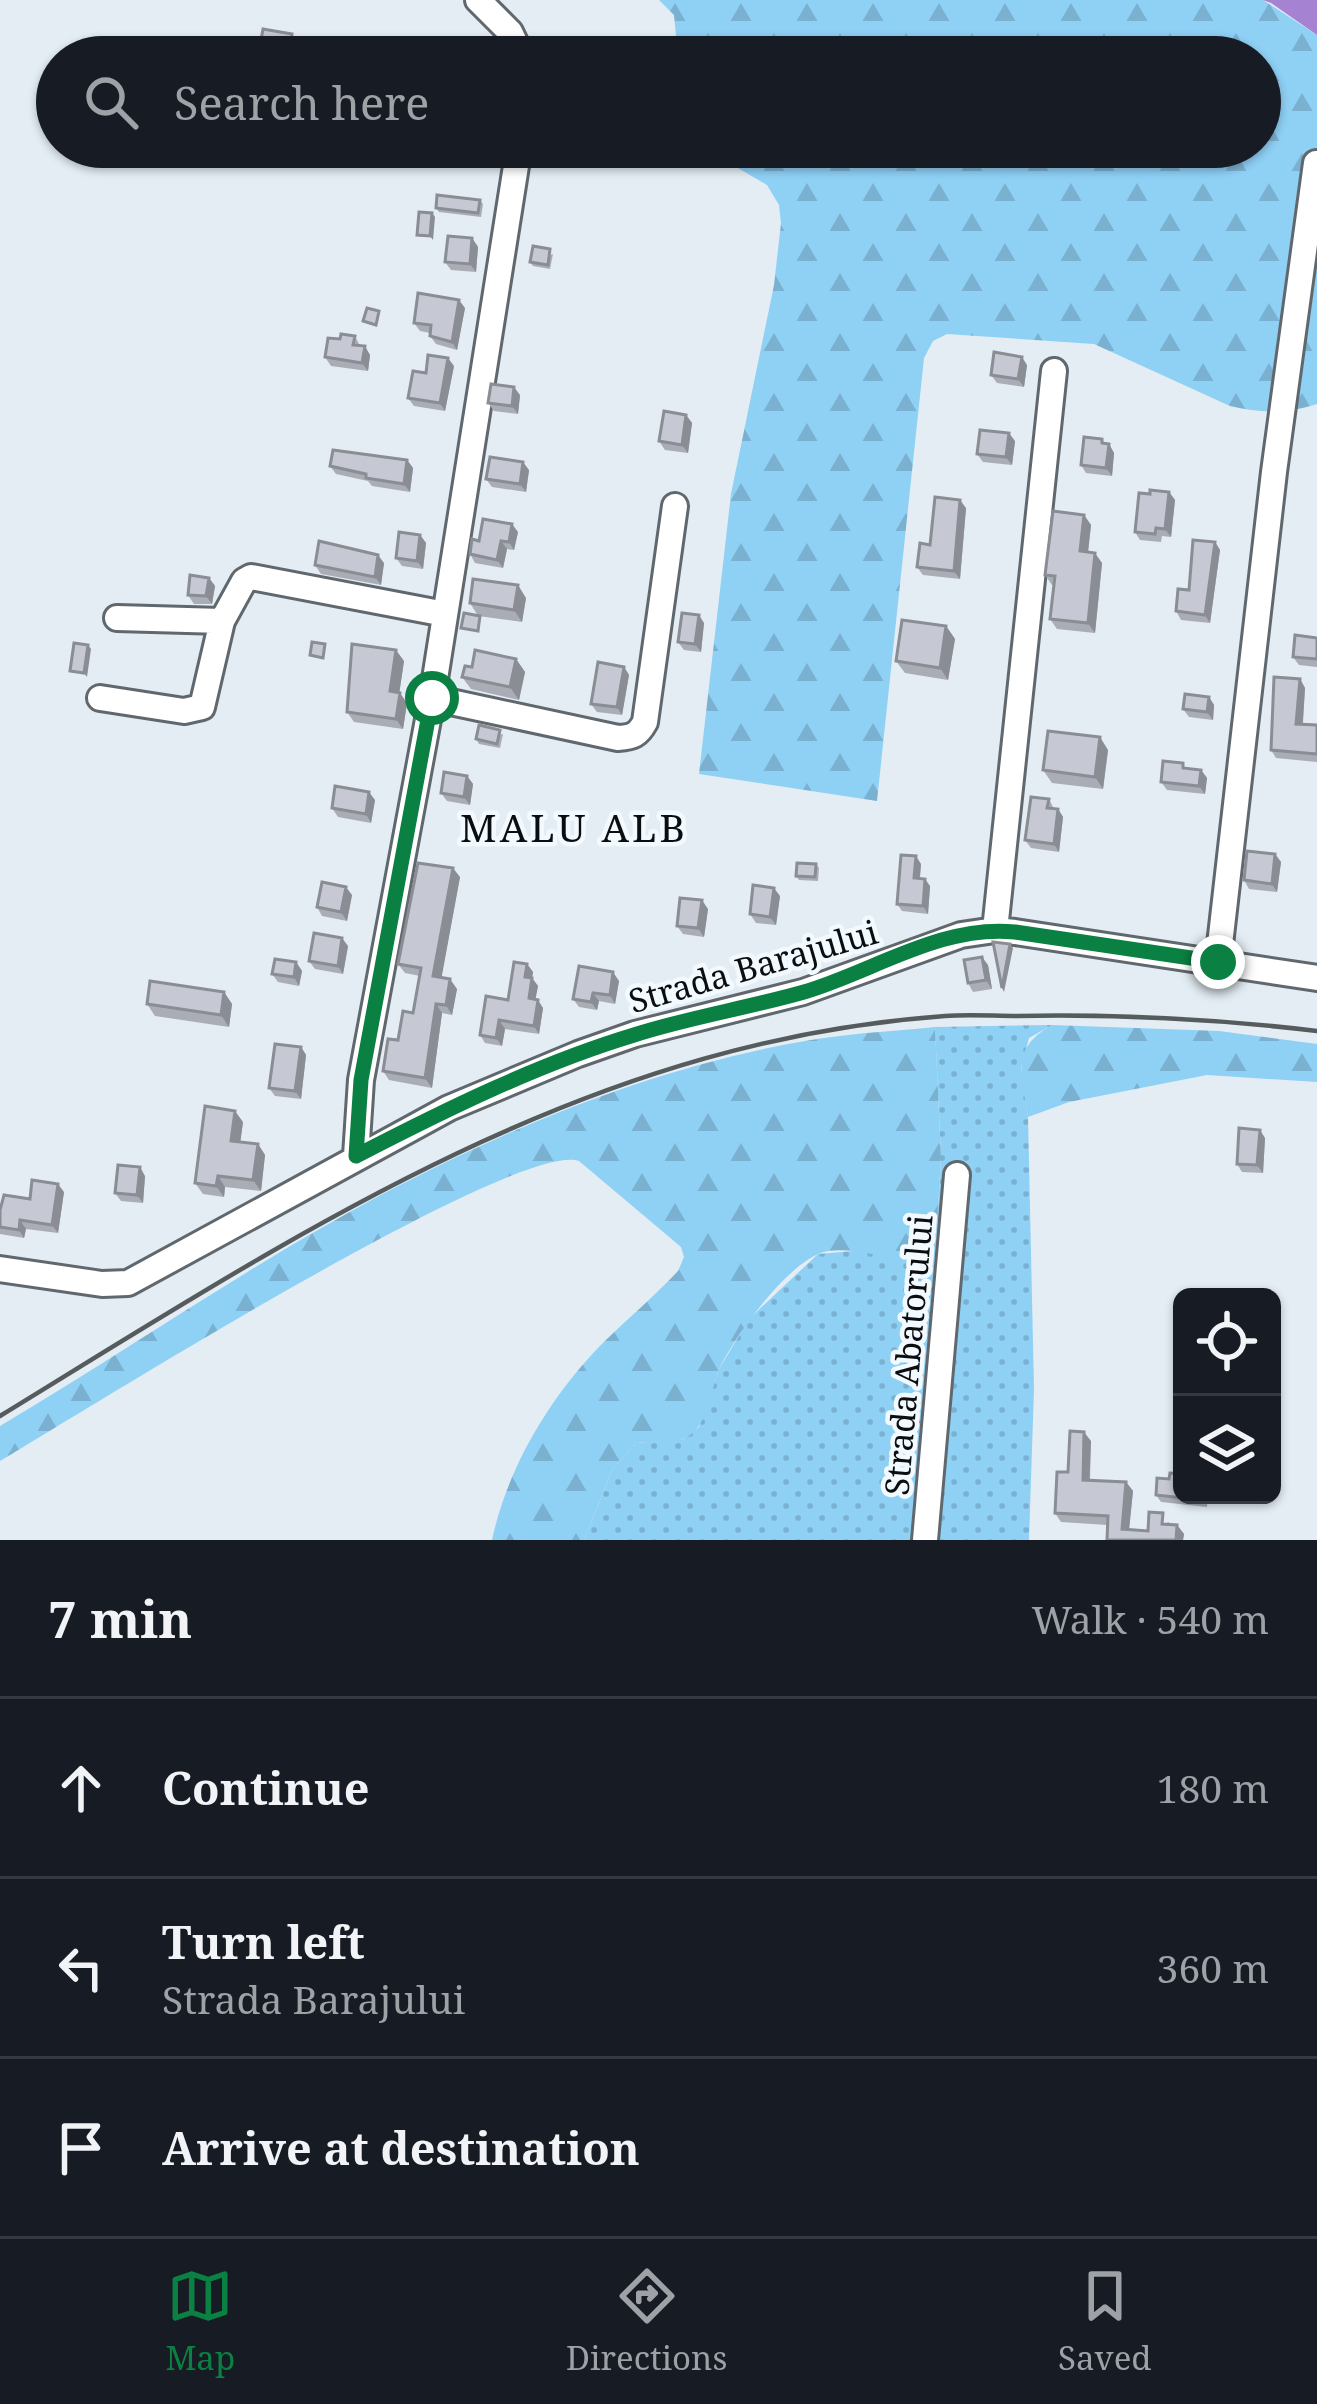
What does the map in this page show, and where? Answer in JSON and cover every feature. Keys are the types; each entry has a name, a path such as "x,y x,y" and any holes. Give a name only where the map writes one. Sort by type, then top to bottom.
{"street":[{"path":"478,0 511,36"},
{"path":"1218,962 1274,472 1316,163"},
{"path":"356,1156 361,1080 432,698 516,168"},
{"path":"994,930 1054,371"},
{"path":"432,698 618,737 640,732 675,506"},
{"path":"100,698 184,711 202,707 222,621 244,580 251,577 445,614"},
{"path":"117,618 222,621"},
{"name":"Strada Barajului","path":"0,1269 102,1285 128,1283 449,1108 597,1047 803,992 936,943 994,930 1317,979"},
{"name":"Strada Abatorului","path":"925,1540 958,1175"}],"green space":[{"path":"659,0 1263,0 1317,35 1317,404 1274,411 1230,406 1094,344 947,334 933,341 924,358 877,801 699,774 731,494 774,285 781,223 779,205 767,185 738,168 1281,168 1281,36 676,36 674,15"},
{"path":"1052,1025 1029,1038 1021,1068 1028,1117 1034,1389 1029,1540 584,1540 612,1470 636,1443 683,1439 699,1427 719,1369 749,1319 818,1254 936,1244 941,1157 935,1027"},
{"path":"1052,1025 1219,1031 1317,1044 1317,1082 1207,1075 1069,1102 1028,1117 1024,1054 1038,1034"},
{"path":"935,1027 941,1157 936,1244 929,1256 902,1258 843,1250 804,1262 762,1304 728,1353 698,1427 682,1439 636,1443 612,1470 584,1540 492,1540 508,1488 546,1415 578,1370 678,1271 684,1257 681,1247 579,1161 539,1166 389,1234 0,1461 0,1426 297,1242 447,1161 549,1116 709,1062 817,1039"}],"shaded area":[{"path":"1263,0 1317,0 1317,35 1271,3"}],"building":[{"path":"263,29 292,34 292,36 262,36"},
{"path":"437,195 480,200 478,213 436,208"},
{"path":"419,212 432,213 430,236 417,235"},
{"path":"448,236 472,238 470,264 445,262"},
{"path":"533,246 550,249 548,265 530,262"},
{"path":"418,293 459,300 452,342 430,336 431,325 414,323"},
{"path":"367,308 379,311 376,325 363,321"},
{"path":"341,334 355,336 353,345 365,346 362,363 325,357 328,338 340,339"},
{"path":"994,352 1022,357 1018,379 991,375"},
{"path":"428,355 448,358 440,403 408,398 413,371 426,373"},
{"path":"491,384 514,387 512,406 488,403"},
{"path":"664,411 686,415 682,445 659,441"},
{"path":"980,430 1009,433 1006,457 977,454"},
{"path":"1084,437 1109,444 1106,468 1081,465"},
{"path":"333,450 407,460 404,484 330,466"},
{"path":"490,457 523,462 520,484 486,479"},
{"path":"1150,490 1169,492 1165,529 1156,528 1155,534 1135,532 1139,493 1150,494"},
{"path":"935,497 960,500 954,571 917,567 920,543 930,545"},
{"path":"1053,511 1084,515 1080,551 1095,553 1088,623 1050,619 1055,576 1045,575"},
{"path":"483,519 512,524 509,542 501,541 497,560 470,554 472,539 479,541"},
{"path":"399,532 420,535 417,561 396,558"},
{"path":"1193,540 1215,542 1205,615 1176,611 1178,589 1189,590"},
{"path":"319,541 378,555 375,577 315,565"},
{"path":"190,575 209,578 206,596 188,595"},
{"path":"473,579 518,585 514,610 470,603"},
{"path":"464,613 480,616 478,631 461,628"},
{"path":"682,613 699,615 695,644 678,642"},
{"path":"902,620 946,626 940,668 896,661"},
{"path":"1295,635 1317,638 1317,659 1293,657"},
{"path":"312,642 325,644 323,658 310,655"},
{"path":"74,643 88,645 84,673 70,671"},
{"path":"352,644 396,650 390,691 400,693 396,719 347,712"},
{"path":"475,650 516,659 510,687 462,677 465,666 472,667"},
{"path":"598,662 624,667 617,707 591,704"},
{"path":"1274,677 1300,679 1296,724 1317,725 1317,754 1271,750"},
{"path":"1185,694 1209,697 1207,712 1183,709"},
{"path":"479,725 500,730 497,744 476,739"},
{"path":"1048,731 1100,737 1095,777 1043,770"},
{"path":"1163,761 1201,770 1199,786 1161,782"},
{"path":"444,772 467,776 464,797 441,793"},
{"path":"335,786 369,792 366,814 332,808"},
{"path":"1031,797 1049,799 1047,808 1058,809 1054,844 1025,840"},
{"path":"1247,851 1275,854 1272,884 1244,880"},
{"path":"901,855 916,856 914,878 925,879 923,906 897,904"},
{"path":"418,863 453,868 433,976 450,979 446,1005 436,1004 425,1078 383,1071 388,1039 398,1040 403,1011 413,1013 421,968 398,964"},
{"path":"797,863 816,864 815,877 796,876"},
{"path":"322,882 346,887 341,912 317,907"},
{"path":"753,885 774,888 770,917 750,914"},
{"path":"680,898 702,900 698,928 677,926"},
{"path":"314,933 342,938 338,966 309,961"},
{"path":"993,942 1010,944 1002,988"},
{"path":"982,957 986,980 968,983 964,960"},
{"path":"275,959 296,962 294,977 272,974"},
{"path":"514,962 527,964 525,977 532,978 529,998 538,1000 534,1026 499,1020 496,1038 480,1035 486,996 508,1000"},
{"path":"579,966 613,972 610,995 593,993 591,1002 573,999"},
{"path":"150,981 224,992 221,1015 147,1004"},
{"path":"275,1044 301,1047 295,1091 269,1088"},
{"path":"205,1106 235,1111 231,1141 258,1144 253,1180 218,1176 216,1186 195,1183"},
{"path":"1239,1128 1260,1130 1257,1165 1237,1164"},
{"path":"118,1165 140,1167 137,1195 115,1193"},
{"path":"32,1180 58,1184 52,1225 20,1220 19,1230 0,1227 4,1195 30,1199"},
{"path":"1070,1431 1084,1432 1083,1480 1126,1482 1122,1529 1148,1531 1149,1512 1163,1513 1162,1524 1177,1525 1176,1540 1107,1540 1108,1516 1055,1513 1057,1472 1068,1472"},
{"path":"1173,1473 1173,1497 1156,1495 1157,1478 1169,1479"}],"railway":[{"path":"0,1416 222,1280 449,1157 567,1106 688,1063 814,1033 954,1015 1167,1018 1317,1031"}],"district":[{"name":"MALU ALB","path":"574,826"}],"route":[{"path":"432,698 361,1080 356,1156 449,1108 578,1054 635,1034 803,992 961,935 1015,932 1218,962"}]}
